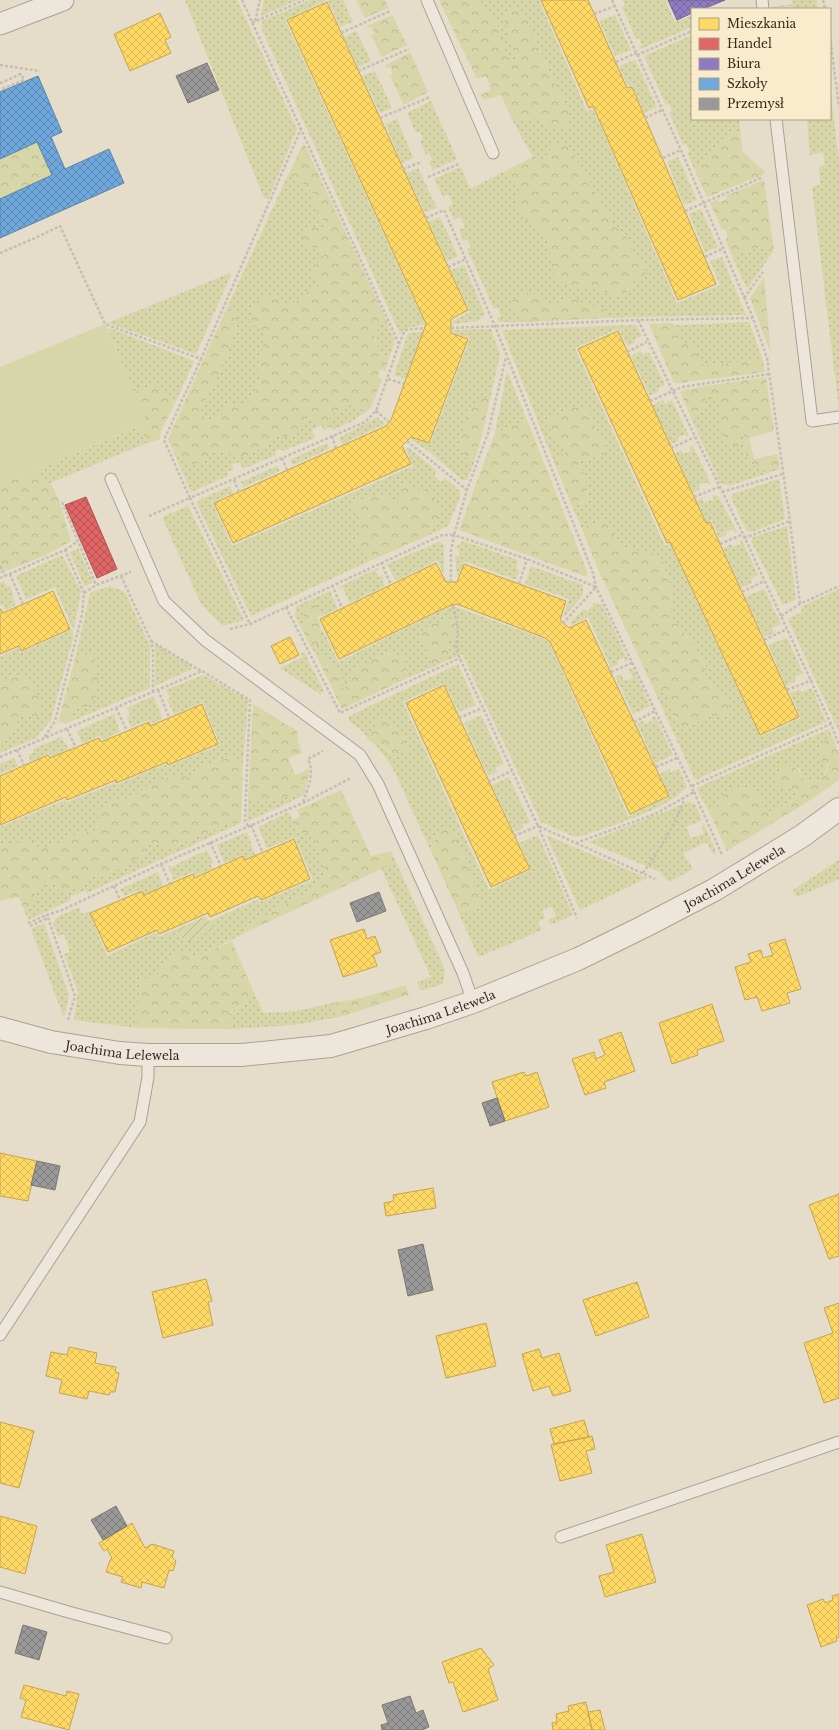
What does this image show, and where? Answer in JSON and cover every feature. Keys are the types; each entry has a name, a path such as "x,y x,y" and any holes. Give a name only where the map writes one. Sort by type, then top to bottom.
{"street":[{"path":"0,24 63,0"},
{"name":"Joachima Lelewela","path":"0,1028 50,1042 120,1053 148,1055 240,1055 331,1046 426,1018 473,1002 578,958 643,927 714,890 802,836 839,809"}],"lane":[{"path":"427,0 493,153"},
{"path":"776,120 812,421 839,417"},
{"path":"111,479 164,601 205,640 360,755 378,784 463,973 473,1002"},
{"path":"0,1334 140,1122 148,1077 148,1055"},
{"path":"561,1537 839,1442"},
{"path":"0,1592 166,1638"}],"path":[{"path":"242,0 399,344"},
{"path":"253,22 260,0"},
{"path":"253,22 304,0"},
{"path":"612,0 681,150 722,250 753,318 767,358 800,604"},
{"path":"594,14 615,6"},
{"path":"341,33 390,11"},
{"path":"616,62 691,31"},
{"path":"831,45 839,107"},
{"path":"358,71 409,49"},
{"path":"0,64 40,71"},
{"path":"0,83 21,74 24,80 0,90"},
{"path":"380,118 430,97"},
{"path":"645,118 662,110"},
{"path":"250,624 164,440 201,359 301,129"},
{"path":"663,158 681,150"},
{"path":"403,169 422,162"},
{"path":"428,177 459,164"},
{"path":"685,211 765,176"},
{"path":"426,218 444,210 495,326 590,566 596,587 694,792 723,858"},
{"path":"0,253 60,226 105,324 201,359"},
{"path":"705,257 722,250"},
{"path":"448,267 466,259"},
{"path":"744,298 763,272"},
{"path":"451,328 638,320 753,318"},
{"path":"638,320 647,342 744,536 812,680 839,746"},
{"path":"131,524 365,422 376,411 405,330 425,328"},
{"path":"627,352 647,342"},
{"path":"451,582 451,551 454,535 467,490 488,433 506,356"},
{"path":"650,401 682,387 769,374"},
{"path":"388,379 404,384"},
{"path":"376,411 389,422"},
{"path":"332,436 336,448"},
{"path":"671,448 695,437"},
{"path":"407,441 467,490"},
{"path":"282,458 287,470"},
{"path":"722,492 783,474"},
{"path":"234,480 239,492"},
{"path":"694,497 719,487"},
{"path":"62,502 96,585"},
{"path":"720,544 790,522"},
{"path":"230,630 250,624 442,535 454,535 527,559 596,587"},
{"path":"0,578 65,550 78,541"},
{"path":"43,740 54,721 82,615 84,593 65,550"},
{"path":"519,584 527,559"},
{"path":"381,562 391,584"},
{"path":"84,593 96,585 148,565"},
{"path":"0,566 5,576"},
{"path":"10,574 23,604"},
{"path":"121,576 151,641 153,650 153,692"},
{"path":"742,592 764,581"},
{"path":"332,585 342,608"},
{"path":"781,616 800,604 839,586"},
{"path":"563,623 596,587"},
{"path":"453,605 458,627 456,650 538,826 577,918"},
{"path":"286,606 340,713 460,658"},
{"path":"764,640 787,629"},
{"path":"151,641 257,704"},
{"path":"611,672 632,663"},
{"path":"0,757 43,740 202,671"},
{"path":"787,690 812,680"},
{"path":"158,690 170,717"},
{"path":"250,700 245,821 249,825 263,853"},
{"path":"116,708 127,731"},
{"path":"459,718 482,708"},
{"path":"634,722 655,711"},
{"path":"691,786 831,724"},
{"path":"67,729 76,748"},
{"path":"303,803 311,778 312,766 308,759 328,749"},
{"path":"17,750 24,765"},
{"path":"656,767 677,758"},
{"path":"488,782 512,771"},
{"path":"30,926 161,864 303,803 358,775"},
{"path":"576,843 656,814 694,792"},
{"path":"643,873 657,853 681,809 684,799"},
{"path":"514,836 538,826 655,879"},
{"path":"210,842 221,866"},
{"path":"161,864 170,884"},
{"path":"114,886 120,900"},
{"path":"28,923 47,917"},
{"path":"47,917 75,996 67,1024"}],"green space":[{"path":"185,0 237,0 297,129 268,200 263,196"},
{"path":"264,0 298,0 261,16"},
{"path":"310,0 326,0 285,20 425,324 404,329 400,334 262,30 262,21"},
{"path":"328,0 343,0 353,22 340,27"},
{"path":"356,0 385,0 388,8 365,18"},
{"path":"439,0 481,0 483,10 496,17 501,42 510,62 516,60 516,55 510,42 504,16 515,5 526,14 542,57 569,113 567,127 558,130 540,121 511,118 501,95 484,99 480,95 491,90 486,76 477,79"},
{"path":"481,0 539,0 587,111 593,109 677,303 720,285 710,261 722,257 746,315 606,318 605,310 582,306 559,306 513,312 532,322 499,322 497,318 501,316 498,308 494,309 467,249 471,247 467,240 463,241 459,230 465,227 460,217 454,220 448,207 453,204 448,194 443,197 434,179 461,167 470,189 503,172 521,189 529,223 549,237 549,251 574,287 590,287 623,297 646,263 635,255 627,238 615,226 568,145 556,143 544,158 531,165 533,157 511,118 540,121 558,130 552,77 534,37 510,42 517,55 516,60 510,62 501,42 496,17 483,10"},
{"path":"623,0 665,0 675,22 691,15 691,27 641,49 639,47 642,45 639,38 636,39 622,7 625,5"},
{"path":"792,0 817,0 818,8 793,8 792,6 772,8 793,4"},
{"path":"392,15 407,45 382,57 371,35 375,33 371,27 368,28 367,26"},
{"path":"615,15 631,50 615,56 599,21"},
{"path":"356,31 371,61 358,67 344,37"},
{"path":"691,35 691,120 739,120 741,135 733,133 695,170 687,153 690,152 686,144 683,145 669,112 672,111 669,104 666,105 644,56"},
{"path":"410,52 428,92 404,105 390,76 393,74 390,67 386,68 385,66"},
{"path":"635,60 657,107 644,113 632,85 628,86 619,66"},
{"path":"375,71 392,108 380,113 362,76"},
{"path":"831,95 839,163 839,409 812,187 820,185 819,167 825,165 823,152 810,155 807,120 831,120"},
{"path":"431,101 457,159 433,170 429,162 432,160 429,153 426,155 420,142 423,140 420,132 416,133 407,113"},
{"path":"397,119 413,158 402,163 385,124"},
{"path":"733,133 741,135 742,151 764,171 765,174 707,197 695,170 718,148 720,140"},
{"path":"37,142 52,175 0,199 0,159"},
{"path":"556,142 568,145 615,226 627,238 635,255 646,263 645,280 633,281 623,297 590,287 574,287 555,280 549,251 549,237 529,223 515,203 521,189 503,172 533,157 531,165 544,158"},
{"path":"304,143 384,315 374,338 381,352 389,358 385,371 380,369 378,377 382,379 371,408 367,411 350,405 335,412 326,423 319,423 307,418 301,430 289,436 273,436 262,448 249,455 238,458 222,449 207,456 193,466 185,465 168,439 225,312 233,311 238,320 226,357 201,410 207,422 221,415 228,404 244,404 252,397 259,379 258,366 266,334 250,323 253,306 256,302 264,297 276,297 282,305 290,304 310,290 323,284 311,273 318,261 324,255 320,248 303,246 301,239 310,226 320,229 325,224 313,205 313,193 304,184 288,175"},
{"path":"678,157 697,200 684,205 667,162"},
{"path":"418,168 437,208 425,212 406,173"},
{"path":"288,175 304,184 313,193 313,205 325,225 303,246 320,248 324,256 318,261 323,284 310,290 290,304 282,305 266,334 258,366 259,379 252,397 244,404 228,404 221,415 207,422 201,410 226,357 238,320 233,311 225,312"},
{"path":"764,180 774,250 762,247 732,256 725,239 728,238 725,229 722,230 710,203 718,199 719,202 727,199 725,196"},
{"path":"701,209 718,247 705,252 689,214"},
{"path":"440,217 458,256 447,261 429,222"},
{"path":"762,247 774,250 747,289 732,256"},
{"path":"464,265 485,314 477,321 453,324 453,321 470,312 451,270"},
{"path":"230,273 231,275 196,354 108,323"},
{"path":"764,277 771,354 750,298"},
{"path":"531,291 548,305 568,297 605,310 606,318 532,322 513,312 513,299"},
{"path":"384,315 395,341 389,358 381,352 374,338"},
{"path":"749,322 763,361 734,362 713,366 702,364 698,355 691,346 679,341 677,325"},
{"path":"669,323 677,325 679,341 688,344 694,349 702,364 713,366 734,362 763,361 765,372 674,383 649,324"},
{"path":"105,324 147,422 0,485 0,367"},
{"path":"636,325 642,336 634,339 636,342 628,346 618,329 575,348 665,546 670,544 760,737 801,718 790,693 800,689 802,692 812,688 826,722 695,780 655,692 665,691 682,730 708,717 732,713 722,691 706,680 705,660 673,619 669,578 637,550 624,549 603,519 582,529 572,506 588,501 586,480 578,461 604,455 606,447 595,431 589,412 545,423 567,452 553,460 502,330"},
{"path":"107,327 194,361 176,401 158,385 134,392"},
{"path":"491,329 500,354 490,399 484,398 462,433 461,451 473,466 467,480 462,480 431,453 411,440 413,438 430,444 470,338 454,333 453,330"},
{"path":"423,332 405,379 394,375 408,333"},
{"path":"641,351 642,355 649,352 665,385 658,388 659,391 650,396 631,356"},
{"path":"507,371 527,420 495,433"},
{"path":"766,377 774,431 749,438 754,459 778,454 779,466 763,472 747,460 743,433 738,439 739,447 725,440 722,435 720,425 719,399 712,395 705,396 706,404 703,412 690,415 680,392 687,389"},
{"path":"158,384 176,401 161,431 160,439 147,443 139,426 147,422 134,392"},
{"path":"712,395 719,399 721,411 719,426 739,447 738,439 743,432 747,460 763,472 779,466 780,469 729,486 720,483 690,415 703,412 705,396"},
{"path":"484,398 490,399 482,436 473,466 461,451 462,433 467,412"},
{"path":"663,400 665,404 672,400 689,436 687,437 685,434 677,438 678,441 671,444 652,405"},
{"path":"350,405 367,411 351,422 332,430 331,427 324,430 321,425 312,430 315,438 283,451 281,449 275,451 276,455 243,469 239,462 232,465 234,469 227,472 228,476 191,492 168,439 185,465 193,466 207,456 222,449 238,458 265,446 273,436 289,436 307,418 319,423 326,423 335,412"},
{"path":"580,405 589,411 595,431 606,447 604,455 578,461 586,480 588,501 572,506 553,460 567,452 545,423 556,415"},
{"path":"377,417 385,424 342,444 339,438"},
{"path":"527,420 587,571 587,577 459,530 495,433"},
{"path":"139,426 147,443 45,485 38,469"},
{"path":"327,443 329,449 293,465 290,460"},
{"path":"693,446 711,484 709,485 707,482 699,485 700,489 693,493 675,453 681,450 683,454 691,451 689,447"},
{"path":"408,447 437,471 434,475 441,482 445,478 460,491 460,498 448,526 427,536 438,515 415,487 401,499 392,502 386,494 353,503 359,528 367,534 357,548 372,560 251,616 197,504 199,500 230,486 233,493 212,502 232,546 413,466 406,449"},
{"path":"277,466 280,471 243,487 241,482"},
{"path":"38,469 45,485 51,483 60,503 71,541 44,556 0,573 0,485"},
{"path":"779,479 785,519 752,532 747,531 731,498 733,494"},
{"path":"405,485 415,487 421,493 429,490 439,505 438,515 427,536 372,560 357,548 357,538 366,534 359,528 353,504 369,495 386,494 392,502 401,499"},
{"path":"712,495 718,496 737,532 735,533 732,529 725,532 726,535 719,538 711,520 706,522 697,501 702,498 704,503 714,499"},
{"path":"188,506 244,620 223,626 200,602 162,517"},
{"path":"603,519 624,549 660,555 669,578 673,619 705,660 706,680 722,691 732,713 708,717 682,730 665,692 655,692 597,567 582,529"},
{"path":"787,526 796,600 783,605 751,541 753,537"},
{"path":"463,541 518,560 516,568 519,570 516,580 464,561 457,576 455,556 459,556 459,549 455,548"},
{"path":"742,541 758,575 751,579 752,583 741,588 723,548 732,544 733,547 741,544 740,542"},
{"path":"439,542 444,546 444,573 437,560 396,581 387,564"},
{"path":"78,548 93,583 84,586 70,552"},
{"path":"62,555 81,591 74,628 72,627 55,587 26,599 16,576"},
{"path":"531,566 583,585 583,595 564,617 569,599 525,584"},
{"path":"378,568 379,569 376,571 379,577 382,575 384,579 382,580 385,586 349,603 343,587 340,589 339,587"},
{"path":"4,581 7,587 10,586 16,605 5,611 3,605 0,606 0,583"},
{"path":"110,586 125,592 150,646 150,688 70,722 73,707 89,706 94,654 76,655 89,597 91,592"},
{"path":"764,589 781,624 772,628 774,633 764,637 745,597"},
{"path":"839,589 839,732 788,619 802,612 801,607"},
{"path":"330,591 338,609 321,616 315,603 307,620 300,626 295,615 296,606"},
{"path":"315,602 321,616 317,617 321,628 321,634 318,645 310,645 300,626 307,620 302,612 303,607"},
{"path":"593,603 602,604 628,660 625,662 624,658 617,661 619,664 611,668 588,617 572,625 570,623 583,609 587,611"},
{"path":"449,607 456,607 544,639 549,643 628,816 670,797 660,774 669,769 671,772 679,769 687,787 666,803 652,810 608,827 575,837 541,822 462,654 408,678 407,665 390,653 377,657 358,668 345,693 341,675 324,654 316,655 310,645 318,644 322,628 338,662","holes":["461,618 457,640 448,638 446,640 431,667 431,658 419,636 445,620"]},
{"path":"461,618 457,640 448,638 446,640 448,653 431,667 431,658 419,636 424,627 445,620"},
{"path":"73,629 73,639 51,720 36,738 0,753 2,743 17,723 19,718 19,709 14,674 0,683 0,657 18,648 20,653"},
{"path":"787,638 803,673 795,677 796,681 786,686 768,645"},
{"path":"155,644 192,666 192,669 155,686"},
{"path":"304,652 324,691 320,694 280,668 303,657 301,653"},
{"path":"94,653 98,681 96,698 89,706 73,707 70,722 58,722 76,655"},
{"path":"323,653 341,675 344,692 348,681 358,669 371,659 386,654 402,655 407,665 408,678 342,709 316,655"},
{"path":"458,664 476,705 459,712 444,683 403,702 489,890 531,870 519,843 538,835 573,915 550,925 548,920 556,916 552,907 542,910 545,918 538,922 542,930 481,956 478,956 458,911 472,910 480,892 471,877 464,852 457,848 441,829 430,849 396,775 389,762 375,745 380,745 394,755 376,730 369,733 369,740 362,731 349,721 349,716"},
{"path":"633,668 650,706 633,714 615,676 621,674 624,681 633,678 629,669"},
{"path":"14,674 26,676 41,700 39,716 20,717 13,732 3,741 0,749 0,683"},
{"path":"203,675 248,700 243,763 233,756 207,764 191,780 149,784 136,796 111,802 94,831 72,835 56,844 39,849 0,845 0,827 65,800 66,803 114,783 116,785 166,764 167,767 220,745 203,702 174,714 167,700 170,698 166,690"},
{"path":"153,696 163,719 152,723 149,720 131,727 127,717 130,715 127,708"},
{"path":"253,704 297,731 298,741 302,753 288,758 295,775 310,769 305,792 268,802 248,801"},
{"path":"114,714 120,732 102,740 100,736 82,743 77,731"},
{"path":"481,715 504,764 495,767 497,772 488,776 464,723"},
{"path":"385,716 400,731 407,751 394,755 385,748 375,745 369,740 369,732 376,730 377,721"},
{"path":"655,716 673,755 655,763 637,723 643,721 645,724 653,720 652,717"},
{"path":"829,729 833,738 824,741 827,766 819,782 805,781 800,770 796,767 797,792 792,800 787,804 771,812 763,805 753,789 729,788 710,814 696,788"},
{"path":"61,737 69,749 51,757 49,753 30,762 29,755 34,752 33,749"},
{"path":"833,738 839,754 839,780 809,801 727,851 710,814 729,788 753,789 760,793 763,805 771,812 792,801 798,790 778,788 776,777 782,764 796,769 801,773 805,781 819,782 827,771 828,764 821,761 819,750 824,741"},
{"path":"234,756 243,763 241,823 222,824 209,833 189,840 172,849 157,843 147,846 143,855 129,864 106,875 95,874 81,886 60,894 53,882 35,889 35,903 24,910 19,897 0,901 0,845 33,839 39,849 56,844 72,835 94,831 99,823 97,810 111,802 136,796 149,784 181,774 191,780 207,764"},
{"path":"14,758 18,766 0,774 0,764"},
{"path":"509,777 530,822 522,825 523,828 514,832 492,785"},
{"path":"341,790 371,856 391,851 396,862 245,933 246,926 316,887 326,873 314,834 298,833 292,820 300,817 297,810"},
{"path":"305,792 303,796 247,822 248,801 268,802"},
{"path":"688,802 695,804 702,820 686,827 691,838 704,834 701,826 704,824 715,849 715,856 706,842 683,853 693,869 669,882 660,872 589,842"},
{"path":"289,812 298,833 314,834 326,873 316,887 246,926 245,933 196,957 170,955 158,974 139,994 137,1028 74,1020 78,991 64,954 70,952 64,934 58,936 53,923 57,917 79,907 82,914 89,911 107,956 156,932 159,937 177,929 182,937 188,941 216,928 212,920 258,899 260,902 313,880 295,837 267,848 258,827"},
{"path":"241,823 87,893 86,890 70,897 71,900 28,920 24,910 35,903 35,889 53,882 60,893 81,886 95,874 106,875 129,864 143,855 147,846 157,842 172,849 189,840 209,833 222,824"},
{"path":"441,829 451,829 459,835 457,848 464,852 471,877 480,892 480,902 472,910 458,911 430,849"},
{"path":"247,832 255,855 246,859 243,855 224,863 217,845"},
{"path":"546,835 647,878 580,910"},
{"path":"207,850 213,863 211,864 213,868 195,876 193,872 174,880 168,867 170,866 171,868"},
{"path":"839,860 839,879 797,897 793,890"},
{"path":"396,862 445,970 443,984 423,990 420,989 417,982 431,977 381,868"},
{"path":"158,872 163,886 145,894 142,889 124,896 120,889"},
{"path":"206,916 208,921 212,920 216,928 188,942 182,937 177,929"},
{"path":"44,923 69,995 64,1018 31,929"},
{"path":"232,941 255,995 229,1013 231,1029 137,1028 141,980 158,974 170,955 185,950 196,957"},
{"path":"406,985 409,995 343,1016 336,1013 332,1009 332,1003 357,999"},
{"path":"255,995 263,1013 296,1011 332,1003 332,1009 336,1013 343,1016 294,1025 231,1029 229,1014"}],"building: Mieszkania":[{"path":"541,0 588,0 627,88 632,87 716,284 678,300 593,106 589,108"},
{"path":"327,2 468,310 451,319 451,333 468,339 429,443 411,437 402,446 411,464 233,543 214,503 386,426 391,420 426,324 287,20"},
{"path":"160,13 171,37 165,40 171,53 130,71 114,34"},
{"path":"618,331 706,523 710,522 799,717 760,735 670,542 667,543 578,349"},
{"path":"436,563 446,582 457,582 464,564 566,601 560,620 569,628 586,620 669,796 630,814 550,642 545,638 457,604 449,606 339,659 320,619"},
{"path":"53,591 70,629 21,651 19,646 0,654 0,609 3,613"},
{"path":"290,637 299,655 280,664 271,646"},
{"path":"444,685 530,869 491,887 406,703"},
{"path":"202,704 218,744 168,765 167,762 116,783 116,780 67,800 66,797 0,825 0,776 48,755 50,758 99,738 101,742 149,722 150,726"},
{"path":"294,839 310,879 261,900 258,896 210,917 208,913 159,934 157,930 108,952 90,913 142,891 144,895 193,874 194,878 243,856 245,860"},
{"path":"364,929 367,939 375,936 381,952 373,955 377,966 343,977 330,940"},
{"path":"785,939 801,989 787,993 790,1003 762,1011 757,997 745,1000 735,967 751,962 748,954 761,950 763,958 773,955 769,944"},
{"path":"712,1004 724,1041 697,1050 698,1055 672,1064 659,1023"},
{"path":"621,1032 635,1071 604,1082 606,1088 585,1095 572,1059 594,1052 596,1059 605,1055 599,1040"},
{"path":"524,1072 526,1076 537,1072 549,1107 505,1121 492,1082"},
{"path":"0,1153 37,1161 28,1201 0,1196"},
{"path":"433,1188 436,1208 386,1216 384,1203 394,1201 393,1195"},
{"path":"839,1194 839,1256 829,1259 809,1205"},
{"path":"206,1279 212,1301 208,1302 213,1325 163,1338 152,1292"},
{"path":"637,1282 649,1317 596,1336 583,1300"},
{"path":"839,1303 839,1398 824,1403 804,1343 833,1333 824,1308"},
{"path":"486,1323 496,1366 446,1378 436,1336"},
{"path":"69,1347 97,1353 95,1363 116,1367 115,1372 119,1373 115,1392 110,1392 109,1395 89,1391 87,1399 59,1393 62,1380 46,1376 51,1352 67,1355"},
{"path":"539,1349 542,1358 559,1353 571,1391 553,1396 549,1386 533,1391 522,1354"},
{"path":"584,1420 589,1437 554,1444 550,1429"},
{"path":"0,1422 34,1431 19,1488 0,1483"},
{"path":"592,1436 595,1449 586,1451 592,1473 560,1481 551,1445"},
{"path":"0,1516 37,1526 25,1574 0,1567"},
{"path":"132,1523 145,1548 152,1544 174,1551 172,1557 176,1561 173,1571 169,1570 164,1588 142,1582 141,1588 121,1582 123,1577 106,1572 112,1558 107,1549 104,1551 99,1543"},
{"path":"642,1534 656,1582 605,1597 599,1576 614,1572 606,1545"},
{"path":"839,1594 839,1637 836,1638 837,1641 821,1647 807,1605 823,1599 825,1603 833,1600 832,1596"},
{"path":"481,1648 494,1665 488,1669 498,1700 463,1712 453,1682 449,1683 442,1662"},
{"path":"24,1685 66,1696 67,1691 79,1694 69,1730 21,1717 26,1700 20,1698"},
{"path":"586,1702 592,1730 553,1730 552,1723 557,1722 556,1714 569,1711 568,1706"},
{"path":"600,1710 605,1730 592,1730 588,1712"}],"building: Handel":[{"path":"86,497 117,569 97,578 65,505"}],"building: Biura":[{"path":"668,0 725,0 705,8 691,8 691,13 677,20"}],"building: Szkoły":[{"path":"38,76 62,132 51,137 65,169 109,149 124,183 0,238 0,199 52,175 37,142 0,159 0,92"}],"building: Przemysł":[{"path":"207,63 219,90 188,103 176,76"},
{"path":"379,892 386,911 357,922 350,903"},
{"path":"497,1098 505,1121 490,1126 482,1103"},
{"path":"37,1161 60,1166 55,1190 31,1185"},
{"path":"423,1244 433,1290 408,1296 398,1250"},
{"path":"116,1506 127,1526 103,1540 91,1520"},
{"path":"23,1625 47,1632 39,1660 15,1653"},
{"path":"410,1696 416,1713 423,1710 429,1727 422,1730 382,1730 381,1725 388,1723 382,1705"}]}
